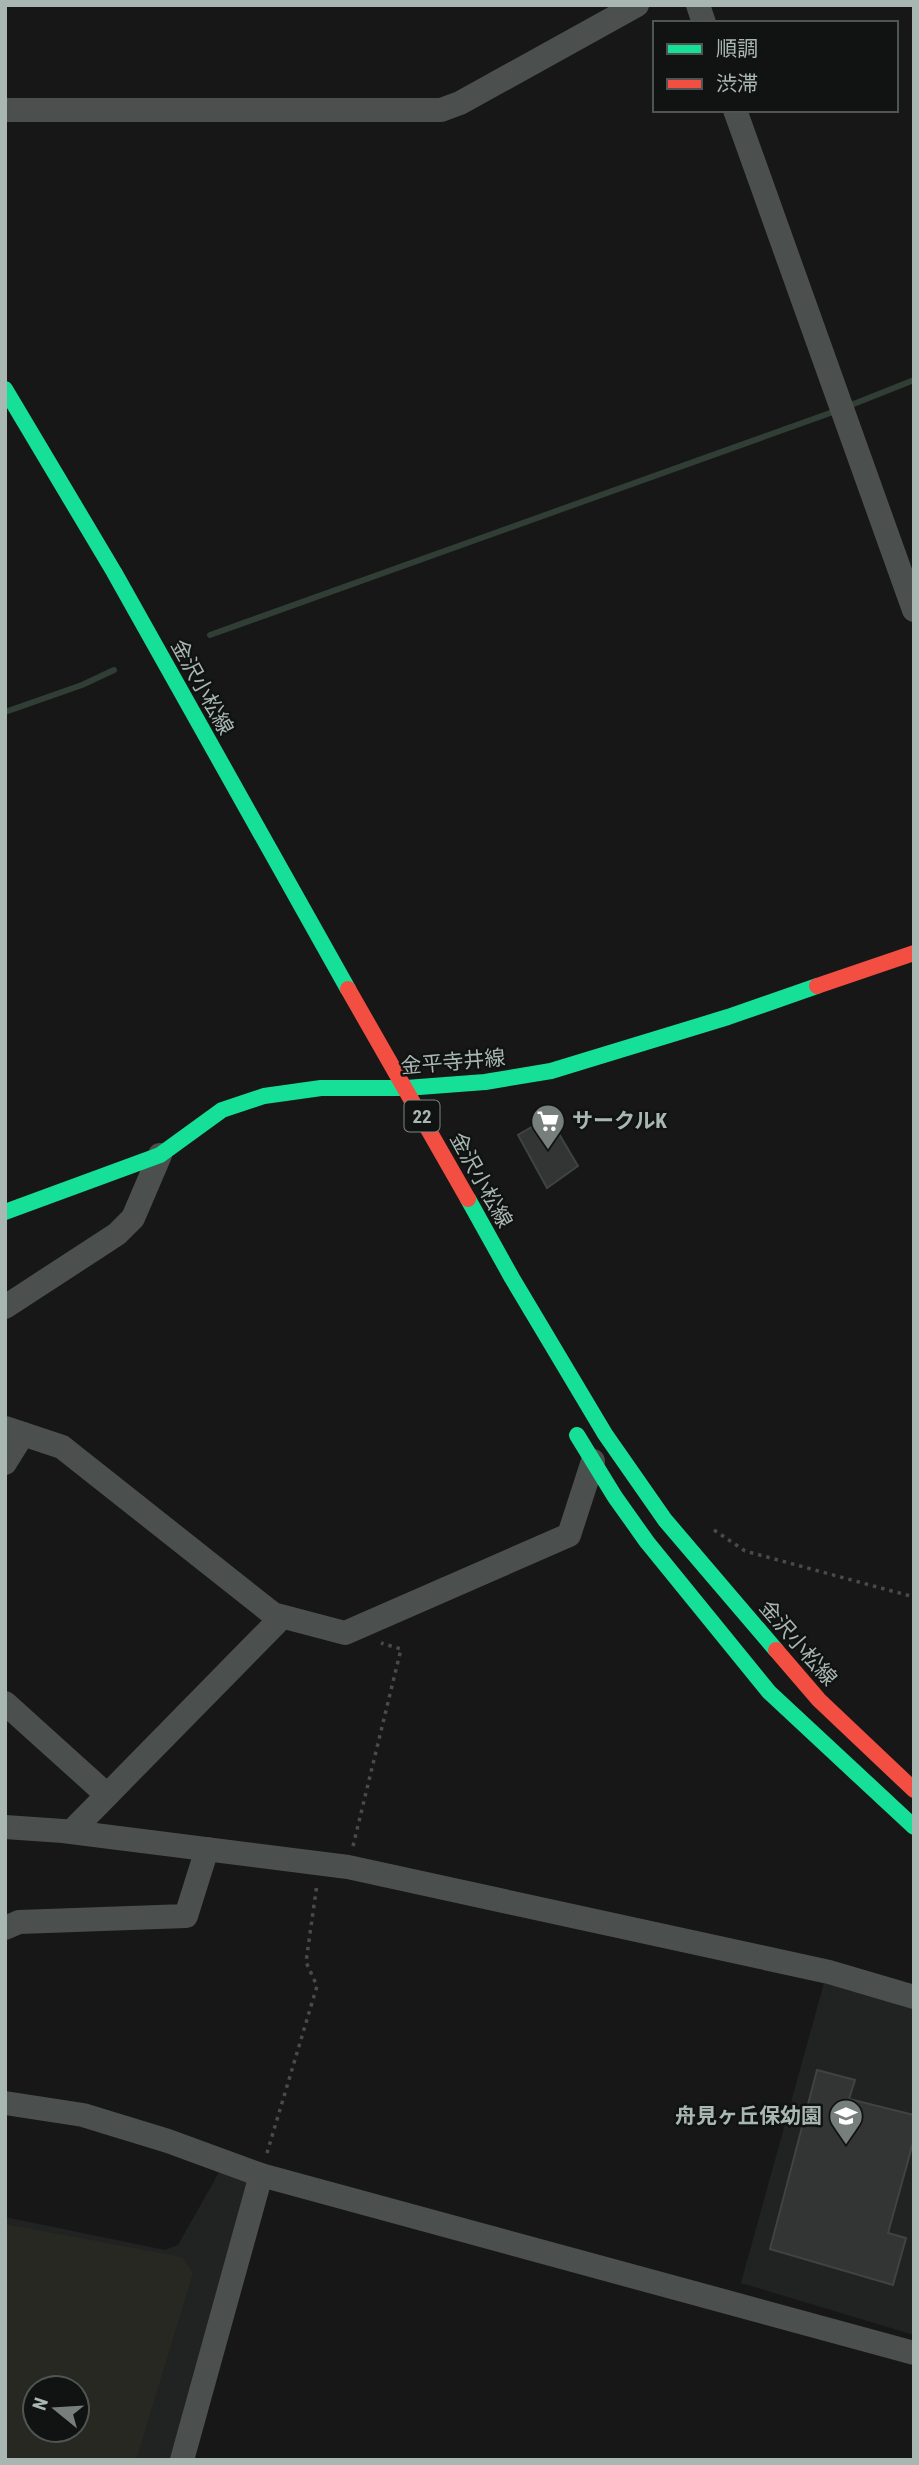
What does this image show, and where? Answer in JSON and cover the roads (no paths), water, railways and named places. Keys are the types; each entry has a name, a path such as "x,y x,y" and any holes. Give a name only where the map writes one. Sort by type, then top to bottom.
{"main road":[{"name":"金沢小松線","path":"5,389 114,572 365,1020 512,1278 605,1434 665,1520 819,1700 914,1790"},
{"name":"金平寺井線","path":"5,1212 159,1155 222,1110 264,1096 375,1083 406,1088 485,1082 551,1071 728,1017 914,953"},
{"name":"22","path":"375,1083 391,1109"},
{"path":"567,1420 647,1542 769,1692 914,1827"}],"street":[{"path":"5,110 440,110 460,103 637,5"},
{"path":"736,112 914,610"},
{"path":"5,1307 117,1234 133,1218 159,1155"},
{"path":"5,1462 14,1431 62,1447 273,1614 345,1633 569,1535 593,1461"},
{"path":"71,1832 282,1617"},
{"path":"5,1703 107,1794"},
{"path":"5,1827 71,1832 348,1867 829,1972 914,1997"},
{"path":"5,1928 19,1922 186,1916 207,1849"},
{"path":"5,2103 83,2115 168,2141 261,2175 914,2353"},
{"path":"182,2460 261,2175"}],"waterway":[{"path":"851,405 914,380"},
{"path":"210,635 833,412"},
{"path":"5,712 82,685 114,670"}],"place":[{"name":"サークルK","path":"548,1151"},
{"name":"舟見ヶ丘保幼園","path":"846,2146"}]}
